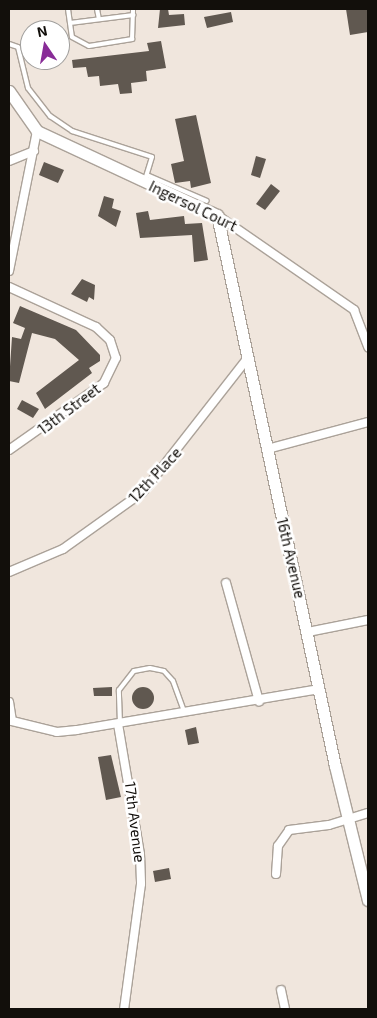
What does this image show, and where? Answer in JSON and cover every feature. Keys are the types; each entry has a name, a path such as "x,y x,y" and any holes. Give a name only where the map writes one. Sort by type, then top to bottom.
{"street":[{"path":"9,91 37,131 9,271"},
{"name":"Ingersol Court","path":"37,131 145,179 218,215 354,310 368,348"},
{"path":"9,161 34,151"},
{"name":"16th Avenue","path":"218,215 247,359 319,688 368,900"},
{"name":"13th Street","path":"9,287 96,327 110,340 116,358 104,383 9,450"},
{"name":"12th Place","path":"9,572 63,549 144,492 247,359"},
{"path":"267,449 368,422"},
{"path":"226,583 259,701"},
{"path":"308,632 368,620"},
{"path":"9,702 10,724 57,732 185,714 319,688"},
{"name":"17th Avenue","path":"119,724 140,854 124,1009"},
{"path":"276,874 278,846 289,830 348,819 368,813"},
{"path":"280,990 285,1009"}],"lane":[{"path":"98,9 99,19"},
{"path":"133,9 134,15 135,28 126,42 78,43 70,23 134,15"},
{"path":"9,44 18,47 28,88 50,116 72,131 152,157 145,179 207,201"},
{"path":"119,724 119,690 134,671 150,668 164,671 173,681 185,714"}],"building":[{"path":"160,9 168,9 169,15 184,14 185,25 158,28"},
{"path":"346,9 368,9 368,32 350,35"},
{"path":"231,12 233,22 207,28 204,17"},
{"path":"161,41 166,68 146,71 147,81 131,83 132,93 120,94 118,84 100,86 99,76 88,77 86,67 73,68 72,60 149,51 147,43"},
{"path":"196,115 211,183 191,188 190,181 175,183 171,164 184,161 175,119"},
{"path":"256,156 266,159 260,178 251,175"},
{"path":"44,162 64,170 58,183 39,175"},
{"path":"271,184 280,191 265,210 256,204"},
{"path":"104,196 114,199 112,208 121,211 116,227 98,216"},
{"path":"148,211 150,220 184,216 185,224 202,223 208,260 194,262 192,235 140,238 136,213"},
{"path":"82,279 95,285 94,300 89,297 87,302 71,294"},
{"path":"20,306 76,330 100,355 100,361 89,368 92,373 45,409 36,393 79,360 55,339 32,333 19,383 9,381 12,337 21,339 25,328 13,323"},
{"path":"22,400 39,409 33,418 17,409"},
{"path":"112,687 112,696 94,696 93,688"},
{"path":"143,687 151,690 154,698 151,706 143,709 135,706 132,698 135,690"},
{"path":"196,727 199,743 188,745 185,730"},
{"path":"111,755 121,797 106,800 98,757"},
{"path":"169,868 171,879 155,882 153,871"}]}
